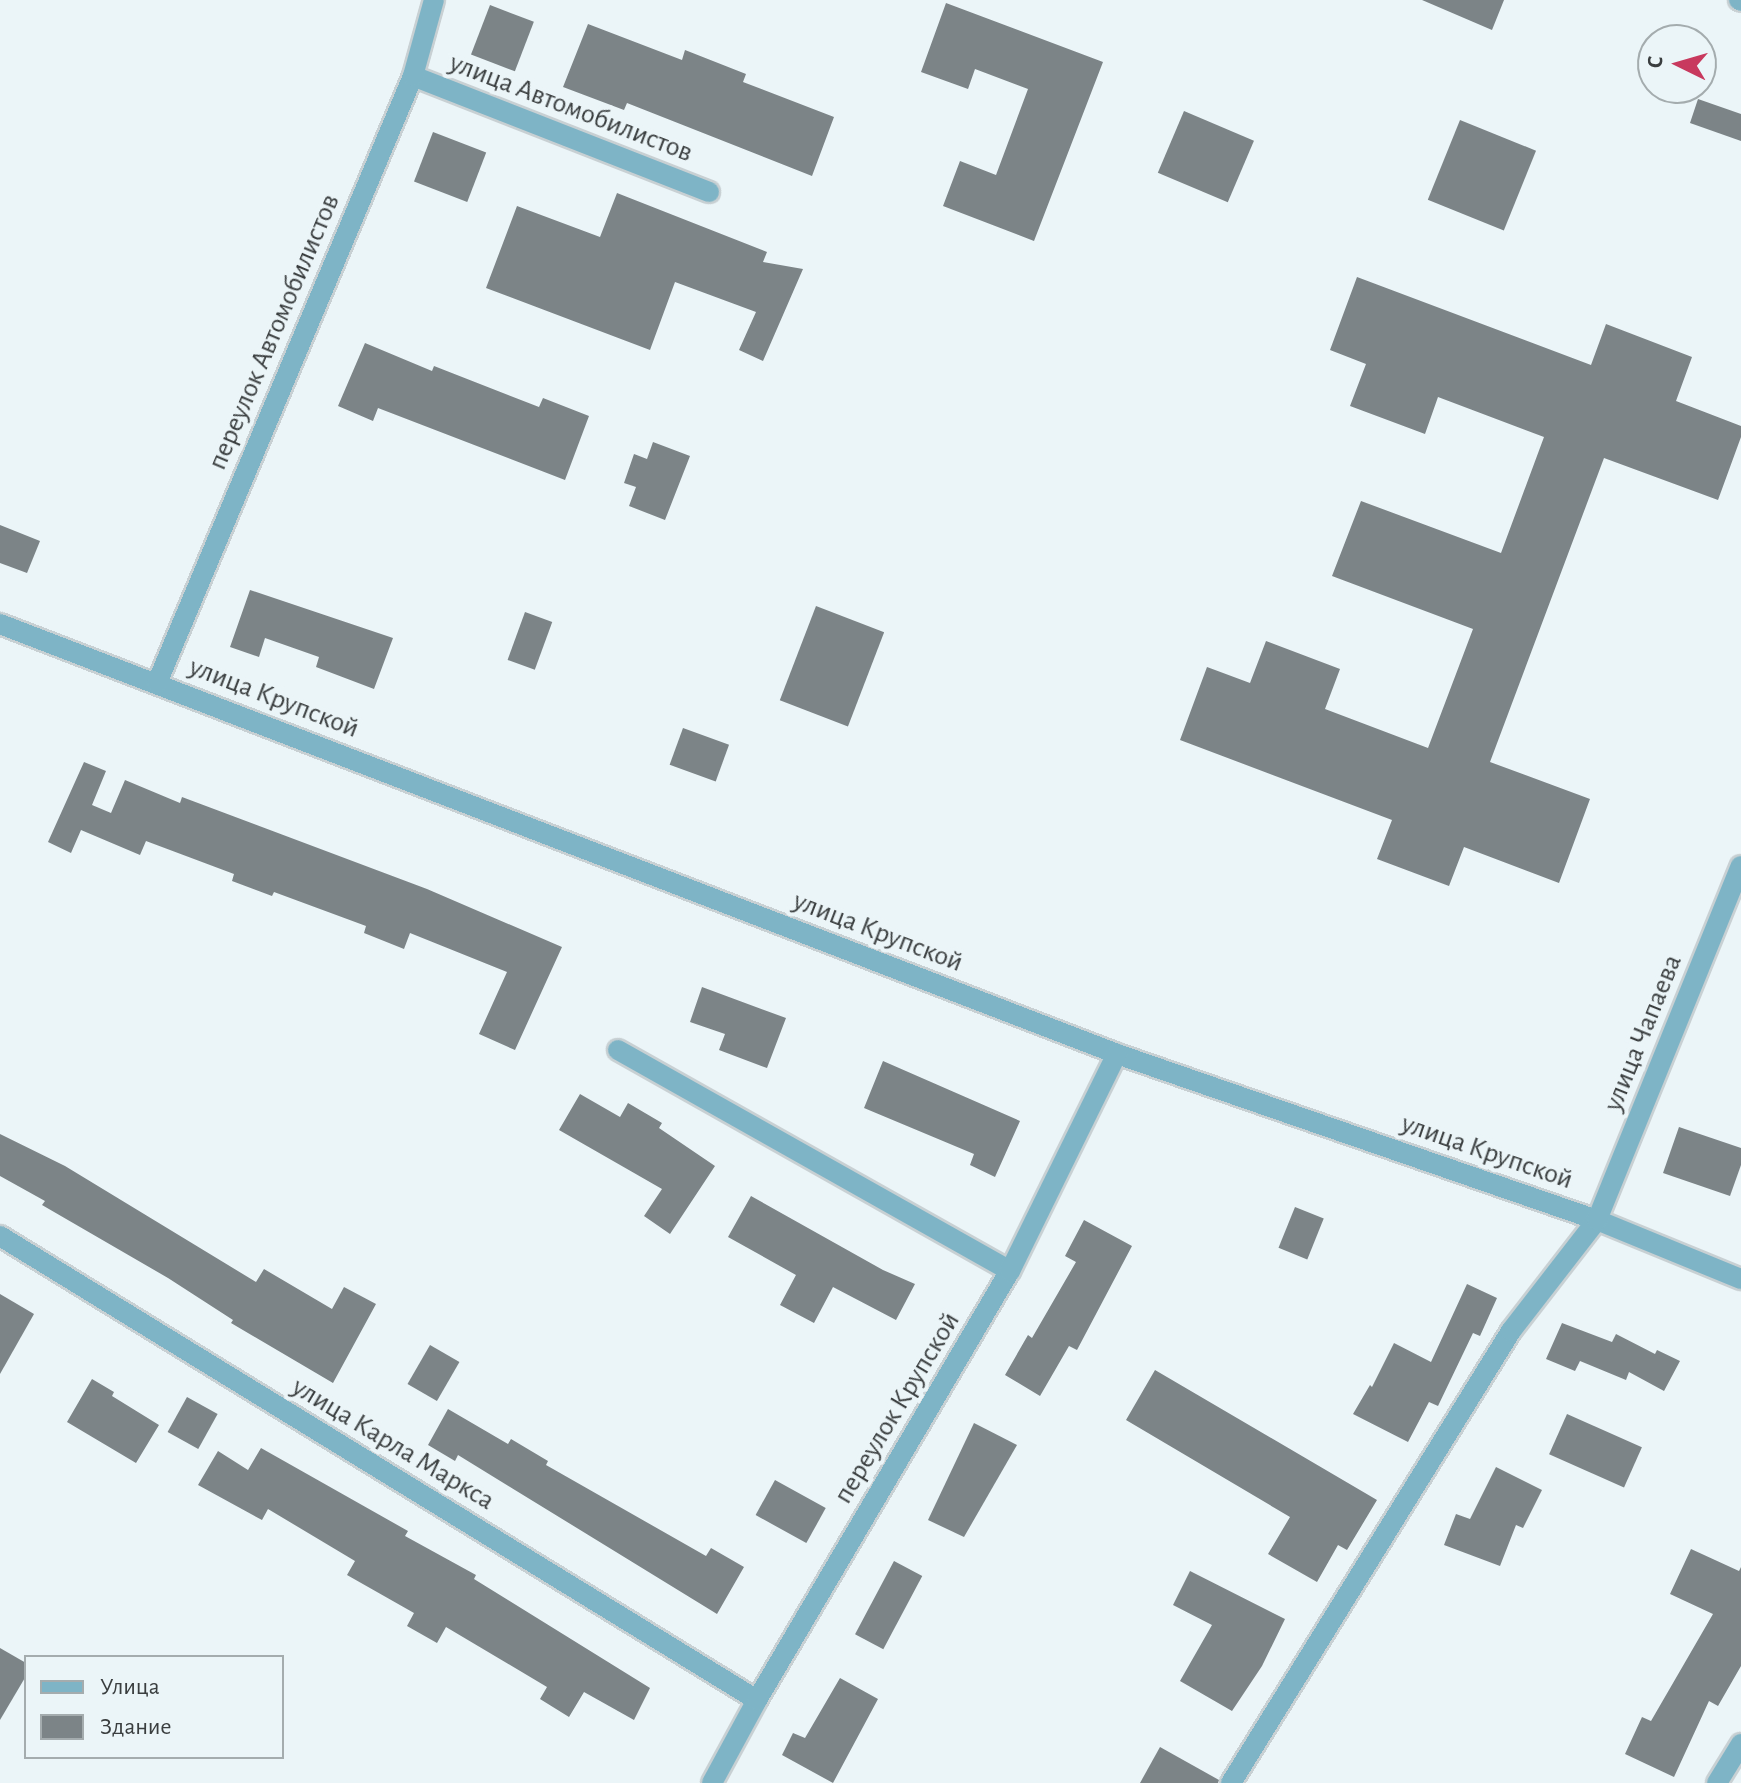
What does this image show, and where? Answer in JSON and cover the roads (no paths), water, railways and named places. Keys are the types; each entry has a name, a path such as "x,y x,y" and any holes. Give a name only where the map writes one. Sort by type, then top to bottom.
{"street":[{"name":"переулок Автомобилистов","path":"157,683 413,76 434,0"},
{"name":"улица Автомобилистов","path":"413,76 709,192"},
{"name":"улица Крупской","path":"0,624 1117,1054 1597,1220 1741,1279"},
{"name":"улица Чапаева","path":"1231,1783 1511,1331 1597,1220 1740,869"},
{"path":"618,1050 1010,1271"},
{"name":"переулок Крупской","path":"712,1783 757,1700 1010,1271 1117,1054"},
{"name":"улица Карла Маркса","path":"0,1236 757,1700"},
{"path":"1717,1783 1741,1744"}]}
